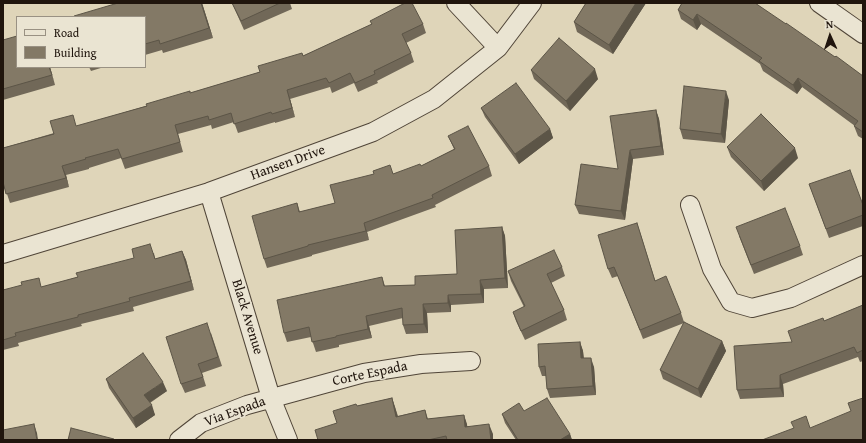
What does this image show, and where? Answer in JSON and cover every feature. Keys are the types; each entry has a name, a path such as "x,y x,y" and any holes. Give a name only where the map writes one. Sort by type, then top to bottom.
{"street":[{"path":"456,3 498,48"},
{"name":"Hansen Drive","path":"3,254 209,192 373,132 434,99 498,48 532,3"},
{"path":"819,3 863,34"},
{"name":"Black Avenue","path":"209,192 272,398 288,440"},
{"path":"690,205 712,269 731,302 752,308 791,298 863,265"},
{"name":"Corte Espada","path":"272,398 364,373 421,364 471,361"},
{"name":"Via Espada","path":"179,440 201,423 247,405 272,398"}],"building":[{"path":"118,3 201,3 209,28 160,44 159,40 146,44 146,16 74,16"},
{"path":"232,3 280,3 241,21"},
{"path":"405,3 412,3 423,24 402,34 411,53 374,71 375,74 355,83 350,73 329,83 326,78 287,90 292,108 272,114 271,112 234,124 231,113 209,120 208,116 175,125 180,142 122,159 118,149 85,158 86,159 62,166 66,178 6,194 3,182 3,148 54,134 50,121 73,115 76,126 147,106 146,104 190,91 190,93 260,72 258,66 302,53 303,56 372,24 370,21"},
{"path":"586,3 636,3 609,45 574,22"},
{"path":"682,3 755,3 835,57 836,56 863,76 863,132 854,126 858,121 798,78 793,85 759,61 762,58 697,14 693,20 678,10"},
{"path":"16,36 16,68 49,68 52,75 3,89 3,40"},
{"path":"559,38 595,69 566,101 531,70"},
{"path":"516,83 550,129 515,154 481,108"},
{"path":"684,86 726,91 721,134 680,129"},
{"path":"656,110 661,146 630,150 621,211 575,205 581,164 618,169 610,116"},
{"path":"761,114 795,148 761,181 727,147"},
{"path":"468,126 489,166 432,195 433,198 364,223 366,231 308,245 264,259 252,216 297,203 299,212 335,203 330,185 374,174 373,171 390,165 393,174 420,164 421,166 455,149 448,136"},
{"path":"850,170 863,205 863,215 826,229 809,184"},
{"path":"785,208 800,246 751,265 736,227"},
{"path":"637,223 655,281 666,276 681,313 640,330 614,267 608,269 598,235"},
{"path":"502,227 505,278 480,280 481,294 448,295 448,303 423,304 424,324 403,325 402,308 366,316 368,329 336,337 312,342 309,327 284,333 277,300 382,277 384,286 415,285 415,276 457,274 455,230"},
{"path":"150,244 155,259 182,251 191,281 129,298 130,301 78,315 78,317 15,333 16,336 3,340 3,290 22,285 21,282 39,278 41,287 78,277 76,273 134,258 132,249"},
{"path":"554,250 562,267 547,274 564,310 521,331 513,312 525,306 508,271"},
{"path":"863,305 863,350 857,353 854,347 780,375 780,388 737,390 734,346 792,342 788,331 823,318 824,321"},
{"path":"684,322 722,341 698,389 660,370"},
{"path":"207,323 218,357 198,364 203,377 181,384 166,337"},
{"path":"580,342 581,358 591,358 593,386 547,389 545,366 539,367 538,344"},
{"path":"143,353 163,382 144,395 152,405 133,418 106,379"},
{"path":"392,398 396,417 425,410 427,419 464,415 465,427 489,424 491,440 447,440 446,436 428,440 318,440 315,430 337,423 333,411 356,404 357,406"},
{"path":"547,398 570,434 560,440 518,440 502,414 519,403 524,411"},
{"path":"863,398 863,440 762,440 794,428 791,422 806,416 810,428 851,411 848,403"},
{"path":"34,424 37,440 3,440 3,430"},
{"path":"71,428 114,439 114,440 68,440"}]}
